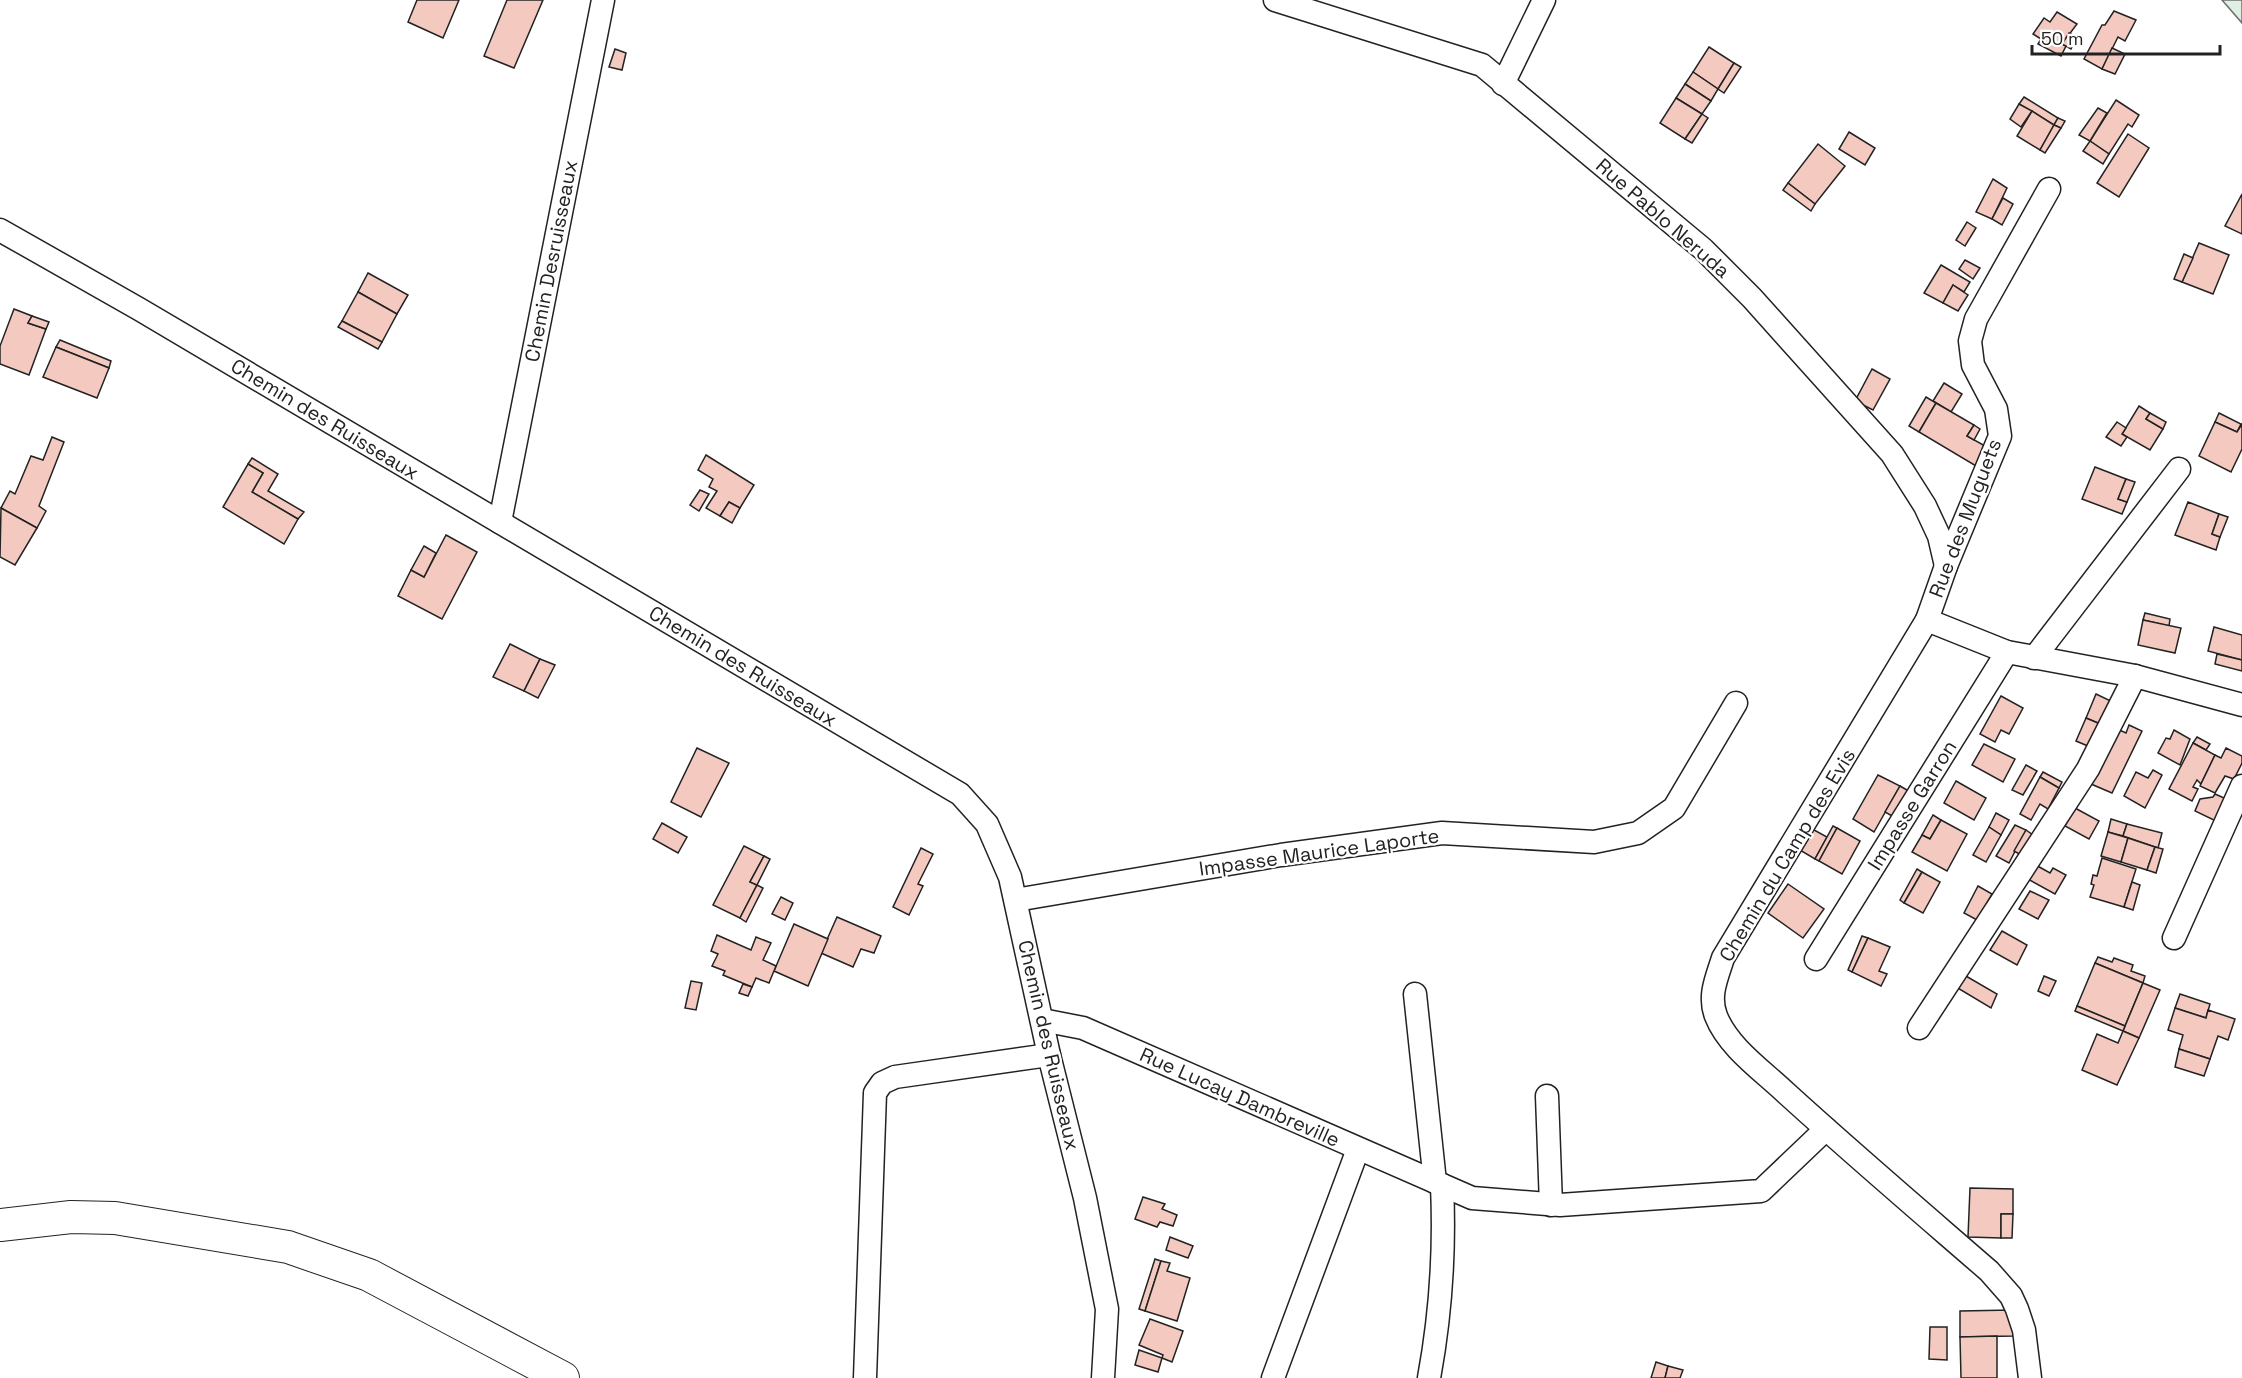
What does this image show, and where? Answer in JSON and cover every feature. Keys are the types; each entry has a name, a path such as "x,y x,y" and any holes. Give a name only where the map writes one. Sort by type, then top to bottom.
{"main road":[{"path":"0,1225 71,1217 115,1218 288,1247 369,1275 563,1378"}],"street":[{"name":"Chemin Desruisseaux","path":"500,522 603,0"},
{"name":"Rue Pablo Neruda","path":"1275,0 1482,65 1703,249 1752,297 1893,454 1930,516 1939,536 1946,566"},
{"path":"1503,84 1544,0"},
{"name":"Rue des Muguets","path":"1927,620 1946,566 2000,436 1996,409 1973,365 1970,341 1976,319 2049,189"},
{"name":"Chemin des Ruisseaux","path":"0,230 960,794 987,824 1010,877 1016,900 1050,1055 1085,1198 1107,1309 1103,1378"},
{"path":"2034,658 2179,469"},
{"path":"1927,620 2007,652 2135,676 2242,705"},
{"name":"Chemin du Camp des Evis","path":"1927,620 1723,958 1713,996 1713,1007 1723,1028 1745,1054 1826,1129 1989,1270 2011,1296 2024,1330 2030,1378"},
{"name":"Impasse Garron","path":"1816,959 2007,652"},
{"path":"1919,1028 2088,769 2135,676"},
{"name":"Impasse Maurice Laporte","path":"1016,900 1281,855 1442,833 1594,842 1638,833 1674,808 1736,703"},
{"path":"2174,938 2242,786"},
{"path":"1415,994 1444,1251 1439,1326 1430,1378"},
{"name":"Rue Lucay Dambreville","path":"1042,1020 1083,1028 1472,1198 1551,1204 1608,1203 1761,1191 1826,1129"},
{"path":"865,1378 875,1093 882,1083 895,1077 1050,1055"},
{"path":"1548,1096 1551,1204"},
{"path":"1273,1378 1358,1149"}],"green space":[{"path":"2222,0 2242,0 2242,23"}],"building":[{"path":"417,0 459,0 443,38 408,22"},
{"path":"507,0 543,0 514,68 484,56"},
{"path":"2114,11 2136,20 2125,41 2118,37 2102,69 2084,59 2102,25 2105,25"},
{"path":"2057,12 2077,24 2062,44 2066,46 2061,56 2038,44 2041,39 2033,34 2044,18 2050,22"},
{"path":"2069,33 2077,37 2071,49 2062,44"},
{"path":"1709,47 1734,63 1718,89 1693,72"},
{"path":"2112,48 2125,54 2115,74 2102,69"},
{"path":"615,49 626,53 622,70 609,67"},
{"path":"1734,63 1741,67 1724,93 1718,89"},
{"path":"1693,72 1718,89 1711,101 1685,84"},
{"path":"1685,84 1711,101 1702,114 1676,98"},
{"path":"2024,97 2058,118 2054,125 2019,104"},
{"path":"1676,98 1702,114 1685,139 1660,123"},
{"path":"2116,100 2139,115 2132,127 2128,124 2109,154 2090,141"},
{"path":"2019,104 2032,111 2021,127 2010,119"},
{"path":"2098,108 2107,113 2090,141 2079,135"},
{"path":"2032,111 2054,125 2040,150 2017,136"},
{"path":"1702,114 1708,118 1692,143 1685,139"},
{"path":"2058,118 2065,121 2061,128 2054,125"},
{"path":"2054,125 2061,128 2045,153 2040,150"},
{"path":"1849,132 1875,148 1865,165 1839,149"},
{"path":"2128,134 2149,148 2119,197 2097,183"},
{"path":"2090,141 2109,154 2103,164 2083,151"},
{"path":"1818,144 1845,166 1815,204 1788,183"},
{"path":"1993,179 2007,188 1992,219 1976,212"},
{"path":"1788,183 1815,204 1811,211 1783,190"},
{"path":"2242,194 2242,234 2225,226"},
{"path":"2003,198 2013,204 2002,225 1992,219"},
{"path":"1967,222 1976,228 1965,246 1956,240"},
{"path":"2199,243 2229,255 2213,294 2182,282"},
{"path":"2184,254 2193,258 2182,282 2174,279"},
{"path":"1965,260 1980,268 1973,279 1959,269"},
{"path":"1941,265 1970,282 1964,292 1953,285 1943,303 1924,293"},
{"path":"368,273 408,295 397,314 358,292"},
{"path":"1953,285 1968,295 1958,311 1943,303"},
{"path":"358,292 397,314 382,342 342,321"},
{"path":"14,309 32,316 28,323 46,329 29,375 0,364 0,346"},
{"path":"32,316 49,322 46,329 28,323"},
{"path":"342,321 382,342 378,349 338,327"},
{"path":"60,340 111,361 109,368 56,347"},
{"path":"56,347 109,368 97,398 43,377"},
{"path":"1872,369 1890,379 1873,410 1855,401"},
{"path":"1944,383 1962,394 1951,412 1933,401"},
{"path":"1926,397 1936,403 1919,432 1909,426"},
{"path":"1936,403 1974,425 1967,436 1987,447 1976,466 1919,432"},
{"path":"2139,406 2150,413 2146,419 2163,429 2150,450 2122,434"},
{"path":"2150,413 2166,422 2163,429 2146,419"},
{"path":"2219,413 2241,424 2237,432 2215,422"},
{"path":"2117,422 2126,428 2122,434 2127,437 2121,446 2106,437"},
{"path":"2215,422 2237,432 2242,424 2242,449 2231,472 2199,456"},
{"path":"1974,425 1980,429 1974,440 1967,436"},
{"path":"52,437 64,442 39,506 46,511 37,528 1,508 10,491 15,494 31,456 43,460"},
{"path":"706,455 754,485 740,508 729,502 720,516 706,508 717,491 709,487 713,479 698,470"},
{"path":"252,458 278,474 268,491 304,512 298,519 252,492 263,473 248,464"},
{"path":"248,464 263,473 252,492 298,519 284,544 223,507"},
{"path":"2095,467 2126,479 2118,499 2127,502 2122,514 2082,499"},
{"path":"2126,479 2135,482 2127,502 2118,499"},
{"path":"700,490 709,494 699,511 690,505"},
{"path":"729,502 740,508 732,523 720,516"},
{"path":"2188,502 2219,514 2212,534 2220,537 2216,550 2175,535"},
{"path":"1,508 37,528 15,565 0,557"},
{"path":"2219,514 2228,517 2220,537 2212,534"},
{"path":"446,535 477,552 442,619 398,596 411,570 424,577"},
{"path":"424,546 436,553 424,577 411,570"},
{"path":"2145,613 2170,619 2169,626 2143,620"},
{"path":"2143,620 2181,628 2175,653 2138,645"},
{"path":"2214,627 2242,635 2242,660 2208,651"},
{"path":"510,644 540,659 524,691 493,677"},
{"path":"2217,654 2242,660 2242,671 2215,664"},
{"path":"540,659 555,665 538,698 524,691"},
{"path":"2096,694 2115,703 2105,726 2086,718"},
{"path":"2001,696 2023,708 2009,734 2001,730 1995,742 1980,734"},
{"path":"2086,718 2105,726 2095,749 2076,741"},
{"path":"2129,725 2142,731 2112,793 2091,784 2113,727 2126,733"},
{"path":"2174,730 2190,739 2180,765 2158,753 2166,738 2170,739"},
{"path":"2197,737 2210,744 2206,750 2193,743"},
{"path":"2193,743 2215,755 2201,784 2197,780 2193,787 2198,789 2192,801 2169,789"},
{"path":"1984,744 2015,759 2003,782 1972,765"},
{"path":"697,748 729,763 701,817 671,802"},
{"path":"2226,748 2242,756 2242,763 2234,779 2225,776 2215,793 2200,786 2215,755 2221,758"},
{"path":"2026,765 2037,771 2023,795 2012,790"},
{"path":"2153,770 2162,775 2145,808 2124,796 2136,772 2148,778"},
{"path":"2043,772 2062,782 2059,788 2040,777"},
{"path":"1878,775 1900,786 1874,832 1853,819"},
{"path":"2040,777 2059,788 2048,809 2040,804 2031,820 2020,814"},
{"path":"1956,781 1986,798 1974,820 1944,803"},
{"path":"1900,786 1914,794 1899,820 1885,812"},
{"path":"2215,794 2231,801 2220,823 2195,811 2200,799 2213,797"},
{"path":"2075,808 2099,821 2089,839 2065,826"},
{"path":"1996,813 2009,820 2001,835 1989,827"},
{"path":"1933,815 1941,820 1930,839 1922,835"},
{"path":"2111,819 2127,824 2123,836 2108,832"},
{"path":"1941,820 1967,834 1947,871 1912,852 1922,835 1930,839"},
{"path":"662,823 687,837 678,853 653,839"},
{"path":"2127,824 2162,833 2158,848 2123,836"},
{"path":"1805,825 1827,837 1815,859 1793,846"},
{"path":"2015,825 2026,830 2009,863 1996,856"},
{"path":"1833,826 1837,828 1819,861 1815,859"},
{"path":"1989,827 2001,835 1986,862 1973,855"},
{"path":"1837,828 1860,841 1842,874 1819,861"},
{"path":"2026,830 2033,835 2021,855 2014,851"},
{"path":"2108,832 2128,838 2121,862 2101,856"},
{"path":"2128,838 2155,847 2147,870 2121,862"},
{"path":"744,846 764,856 750,882 757,885 740,918 713,905"},
{"path":"2155,847 2163,849 2156,873 2147,870"},
{"path":"921,848 933,854 918,884 923,886 909,915 893,907"},
{"path":"764,856 770,859 757,885 750,882"},
{"path":"2102,858 2136,869 2124,907 2090,897 2094,885 2091,884 2093,875 2097,876"},
{"path":"2034,864 2050,873 2053,868 2066,875 2055,894 2026,878"},
{"path":"1917,869 1922,872 1904,903 1900,900"},
{"path":"1922,872 1940,882 1923,913 1904,903"},
{"path":"2132,882 2140,885 2133,910 2124,907"},
{"path":"1788,884 1824,909 1803,938 1768,913"},
{"path":"757,885 763,888 746,922 740,918"},
{"path":"1978,886 1992,894 1977,920 1964,913"},
{"path":"2030,891 2049,900 2038,919 2019,909"},
{"path":"781,897 793,903 785,920 772,914"},
{"path":"837,917 881,936 874,953 861,949 853,967 821,953"},
{"path":"794,924 828,939 808,986 774,971"},
{"path":"2002,931 2027,945 2017,965 1990,950"},
{"path":"717,935 751,950 756,937 771,943 763,960 776,966 769,983 756,978 752,987 723,975 725,971 712,966 718,954 711,951"},
{"path":"1862,936 1868,938 1852,972 1848,970"},
{"path":"1868,938 1890,947 1879,971 1887,974 1881,986 1852,972"},
{"path":"2098,957 2112,962 2114,958 2133,965 2131,971 2145,976 2143,983 2095,963"},
{"path":"2095,963 2143,983 2125,1026 2077,1006"},
{"path":"1959,972 1997,994 1991,1008 1951,984"},
{"path":"2044,976 2056,981 2049,996 2038,991"},
{"path":"691,981 702,983 696,1010 685,1008"},
{"path":"2143,983 2160,990 2139,1038 2123,1031"},
{"path":"743,984 752,987 748,996 739,993"},
{"path":"2180,994 2210,1004 2206,1018 2175,1008"},
{"path":"2077,1006 2125,1026 2123,1031 2075,1011"},
{"path":"2175,1008 2206,1018 2208,1010 2235,1019 2228,1040 2218,1036 2210,1059 2179,1049 2183,1035 2168,1030"},
{"path":"2123,1031 2139,1038 2117,1085 2082,1070 2097,1034 2118,1043"},
{"path":"2179,1049 2210,1059 2204,1076 2175,1067"},
{"path":"1970,1188 2013,1189 2013,1214 2001,1214 2001,1238 1968,1237"},
{"path":"1143,1197 1165,1204 1162,1209 1177,1215 1173,1226 1160,1222 1157,1227 1135,1219"},
{"path":"2001,1214 2013,1214 2012,1238 2001,1238"},
{"path":"1170,1237 1193,1246 1188,1258 1166,1250"},
{"path":"1155,1259 1161,1261 1145,1311 1139,1309"},
{"path":"1161,1261 1170,1263 1167,1271 1190,1278 1177,1321 1145,1311"},
{"path":"2012,1310 2013,1336 1960,1337 1960,1311"},
{"path":"1150,1319 1183,1331 1172,1362 1162,1358 1163,1355 1139,1345"},
{"path":"1930,1327 1947,1327 1947,1360 1929,1359"},
{"path":"1997,1336 1997,1378 1961,1378 1960,1337"},
{"path":"1139,1350 1162,1358 1158,1372 1135,1365"},
{"path":"1656,1362 1668,1366 1665,1378 1651,1378"},
{"path":"1668,1366 1683,1370 1680,1378 1665,1378"}]}
